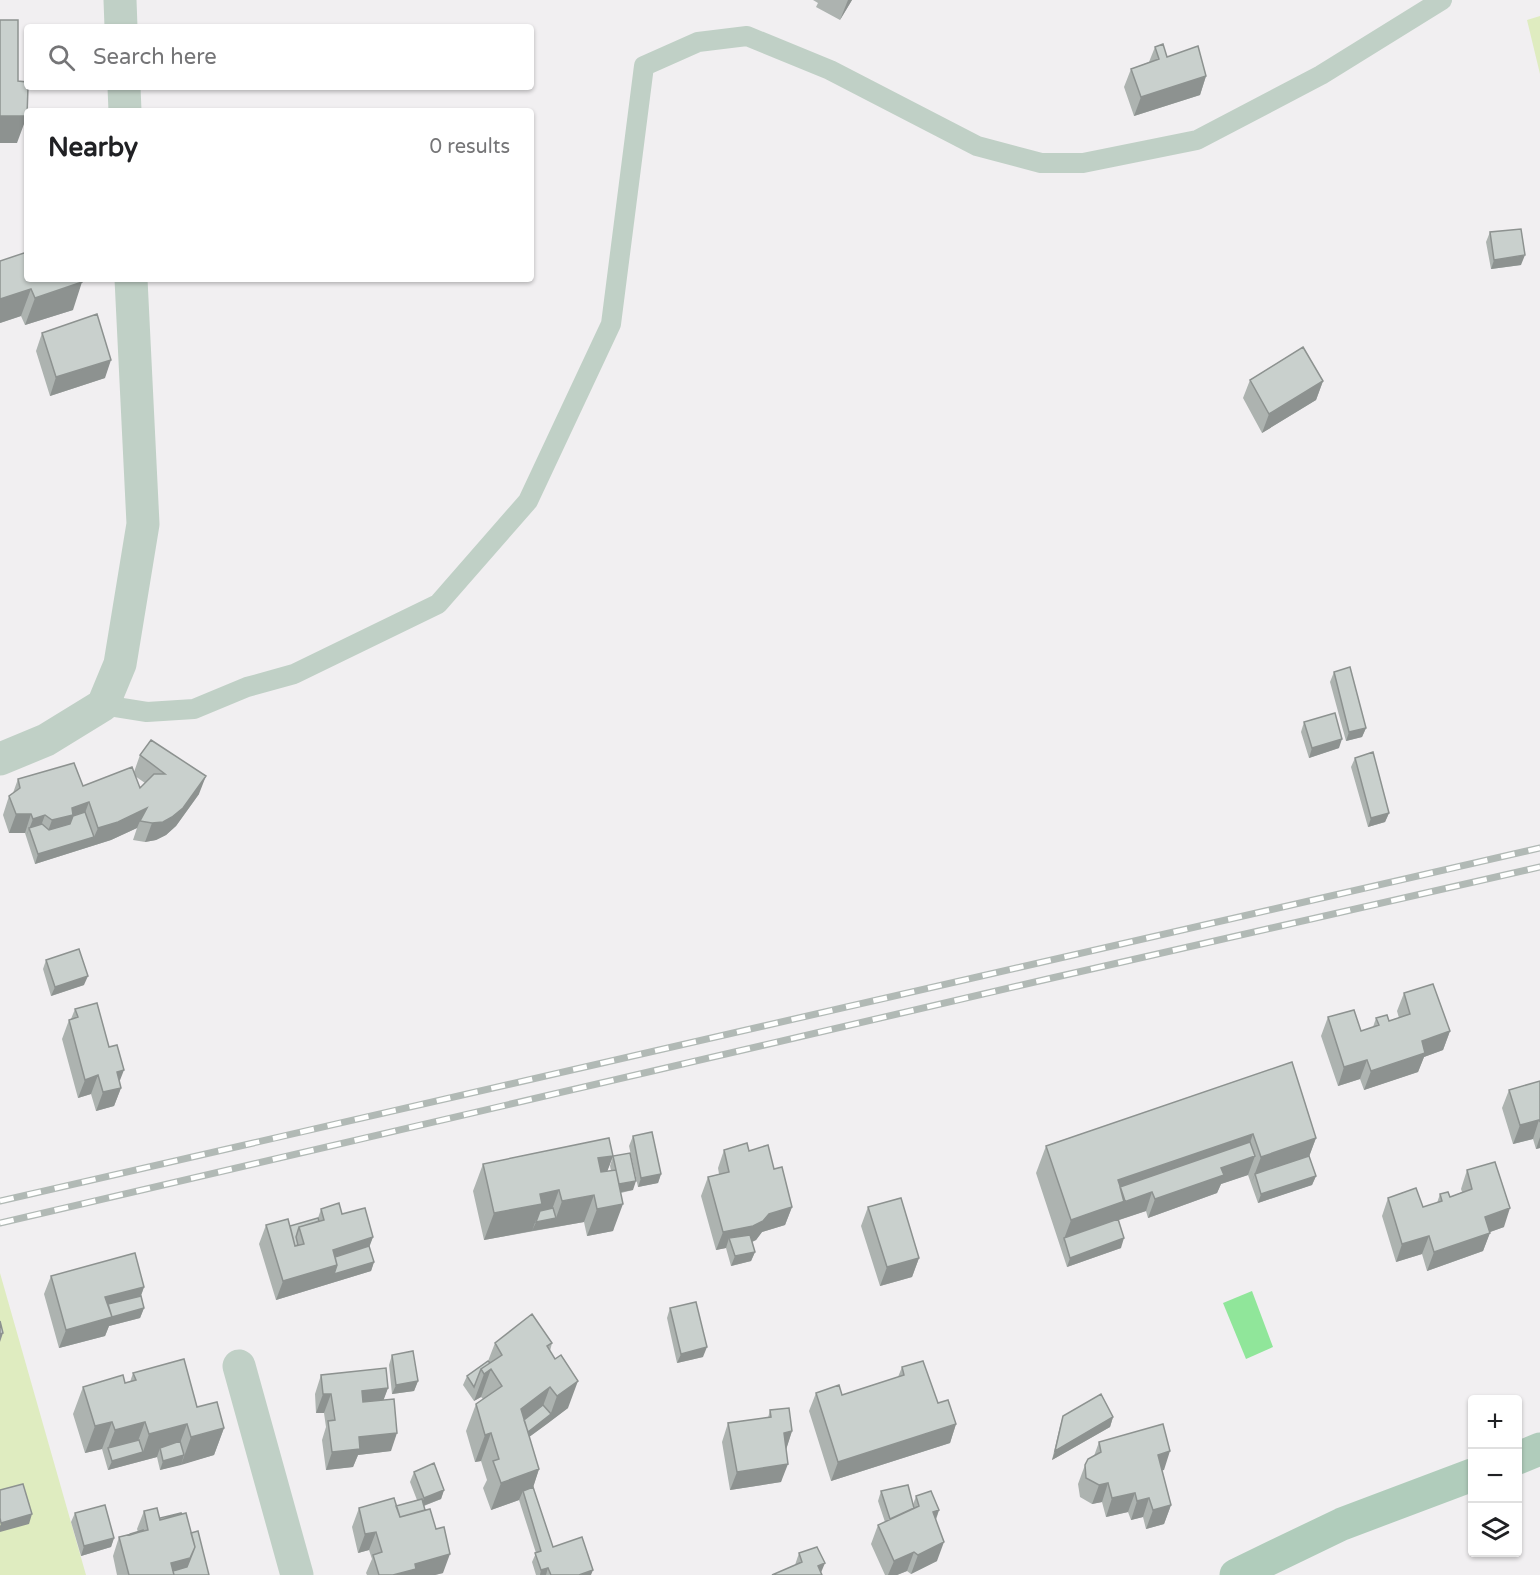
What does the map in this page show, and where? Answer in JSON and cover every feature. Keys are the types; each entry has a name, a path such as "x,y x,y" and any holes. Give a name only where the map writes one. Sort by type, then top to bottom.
{"main road":[{"path":"1522,1456 1540,1449"},
{"path":"1236,1575 1342,1524 1468,1477"}],"street":[{"path":"120,0 121,24"},
{"path":"124,90 125,108"},
{"path":"0,759 46,740 103,705 120,664 143,524 131,282"},
{"path":"239,1366 297,1575"}],"lane":[{"path":"103,705 147,712 194,709 247,687 294,674 438,604 528,501 611,324 644,66 698,42 747,36 830,70 977,146 1041,163 1083,163 1197,140 1321,75 1442,0"}],"shaded area":[{"path":"1540,16 1540,74 1527,20"},
{"path":"0,1273 86,1575 0,1575"},
{"path":"1252,1291 1273,1347 1246,1359 1223,1303"}],"building":[{"path":"0,20 18,20 18,81 24,82 24,90 28,90 27,108 24,108 24,116 0,116"},
{"path":"1163,44 1167,57 1198,46 1206,76 1141,97 1131,69 1159,59 1155,47"},
{"path":"1521,229 1525,255 1494,260 1490,232"},
{"path":"24,253 24,282 82,282 35,298 31,289 0,299 0,261"},
{"path":"97,314 111,360 56,377 42,333"},
{"path":"1303,347 1323,381 1269,414 1250,380"},
{"path":"1350,667 1366,728 1349,732 1334,672"},
{"path":"1335,713 1342,739 1312,748 1304,722"},
{"path":"151,740 206,776 183,808 163,822 140,821 147,808 118,822 98,828 89,802 72,808 73,815 52,820 45,815 33,819 31,814 16,814 9,796 20,788 18,779 74,763 83,786 132,767 140,788 154,774 165,774 140,755"},
{"path":"1373,752 1389,813 1371,818 1355,758"},
{"path":"85,812 94,837 38,854 29,828 42,824 49,830 70,824 73,816"},
{"path":"79,949 88,976 55,987 46,960"},
{"path":"1433,984 1450,1031 1422,1041 1425,1053 1371,1071 1367,1060 1344,1067 1328,1017 1354,1010 1361,1031 1379,1025 1376,1018 1387,1015 1389,1021 1410,1014 1404,993"},
{"path":"97,1003 109,1047 117,1045 124,1070 117,1072 121,1088 103,1092 98,1075 85,1080 69,1020 78,1017 75,1009"},
{"path":"1292,1062 1316,1138 1261,1157 1253,1134 1118,1180 1125,1201 1071,1220 1046,1146"},
{"path":"1540,1081 1540,1122 1539,1120 1520,1125 1509,1090"},
{"path":"652,1132 661,1174 641,1178 633,1136"},
{"path":"609,1138 613,1156 598,1158 601,1172 616,1170 623,1204 597,1209 594,1195 562,1201 559,1190 540,1194 542,1204 494,1213 483,1164"},
{"path":"1250,1142 1255,1156 1221,1168 1224,1175 1155,1199 1152,1192 1124,1202 1120,1187"},
{"path":"747,1143 749,1151 768,1145 774,1169 782,1167 792,1207 769,1214 763,1221 753,1226 723,1232 708,1177 729,1172 724,1150"},
{"path":"630,1153 636,1181 619,1184 613,1156"},
{"path":"1309,1156 1316,1176 1261,1194 1255,1174"},
{"path":"1495,1162 1510,1208 1485,1217 1490,1233 1434,1252 1429,1236 1402,1244 1388,1198 1416,1188 1423,1207 1442,1201 1440,1194 1448,1192 1450,1197 1472,1189 1467,1170"},
{"path":"901,1198 919,1258 887,1267 868,1207"},
{"path":"339,1203 342,1214 365,1208 373,1237 333,1250 337,1265 283,1281 266,1225 288,1219 295,1246 304,1244 299,1227 324,1220 321,1209"},
{"path":"553,1208 556,1218 536,1222 540,1211"},
{"path":"318,1218 319,1221 299,1227 296,1237 298,1245 295,1246 290,1226"},
{"path":"1118,1219 1124,1238 1070,1258 1064,1238"},
{"path":"750,1235 755,1252 735,1256 729,1238"},
{"path":"369,1246 374,1262 334,1274 337,1265 335,1257"},
{"path":"135,1253 144,1287 105,1297 112,1317 66,1330 51,1276"},
{"path":"141,1296 144,1308 112,1317 108,1304"},
{"path":"696,1302 707,1347 681,1354 670,1308"},
{"path":"532,1314 552,1343 547,1346 555,1359 561,1355 578,1381 557,1396 550,1387 521,1409 539,1469 501,1483 493,1461 499,1459 491,1433 485,1435 476,1404 502,1386 491,1369 484,1374 481,1369 502,1355 495,1343"},
{"path":"413,1351 418,1381 396,1385 392,1355"},
{"path":"184,1359 197,1407 217,1402 224,1428 191,1437 187,1424 149,1434 145,1422 115,1430 112,1422 95,1426 83,1387 123,1375 125,1383 136,1380 133,1373"},
{"path":"488,1361 490,1363 481,1369 474,1387 467,1376"},
{"path":"923,1361 938,1403 948,1400 956,1424 838,1462 816,1393 839,1385 842,1395 904,1375 902,1367"},
{"path":"386,1368 388,1388 362,1391 363,1402 394,1399 397,1433 359,1437 360,1449 332,1452 328,1421 335,1420 331,1394 323,1394 321,1375"},
{"path":"1101,1394 1113,1417 1055,1451 1063,1416"},
{"path":"543,1405 551,1414 528,1432 524,1420"},
{"path":"789,1408 792,1431 784,1433 788,1464 737,1472 728,1423 771,1417 770,1410"},
{"path":"1163,1424 1170,1451 1158,1455 1171,1505 1153,1510 1149,1498 1137,1501 1135,1493 1112,1498 1108,1483 1099,1485 1086,1478 1085,1465 1088,1459 1101,1452 1099,1442"},
{"path":"139,1440 143,1452 112,1461 108,1448"},
{"path":"180,1441 184,1455 163,1461 160,1448"},
{"path":"434,1463 444,1490 424,1498 414,1472"},
{"path":"23,1484 32,1514 1,1523 0,1490"},
{"path":"908,1485 914,1508 890,1519 881,1491"},
{"path":"533,1487 553,1547 582,1537 593,1570 579,1575 551,1575 548,1568 541,1570 535,1553 541,1551 523,1491"},
{"path":"931,1491 939,1510 933,1512 944,1542 918,1555 914,1552 894,1561 878,1525 919,1506 916,1496"},
{"path":"394,1498 400,1517 430,1509 436,1529 444,1527 450,1554 415,1564 416,1569 393,1575 379,1575 373,1555 382,1552 376,1532 365,1534 359,1508"},
{"path":"422,1499 425,1510 400,1517 396,1506"},
{"path":"105,1505 114,1538 84,1546 75,1513"},
{"path":"157,1508 160,1520 186,1513 195,1547 190,1558 171,1563 174,1575 129,1575 119,1537 148,1530 144,1511"},
{"path":"181,1514 160,1520 160,1518"},
{"path":"198,1531 209,1575 174,1575 173,1571 187,1567 195,1547 191,1533"},
{"path":"817,1547 825,1563 818,1566 822,1575 772,1575 802,1562 799,1553"}],"railway":[{"path":"0,1201 1540,848"},
{"path":"0,1223 1540,867"}]}
